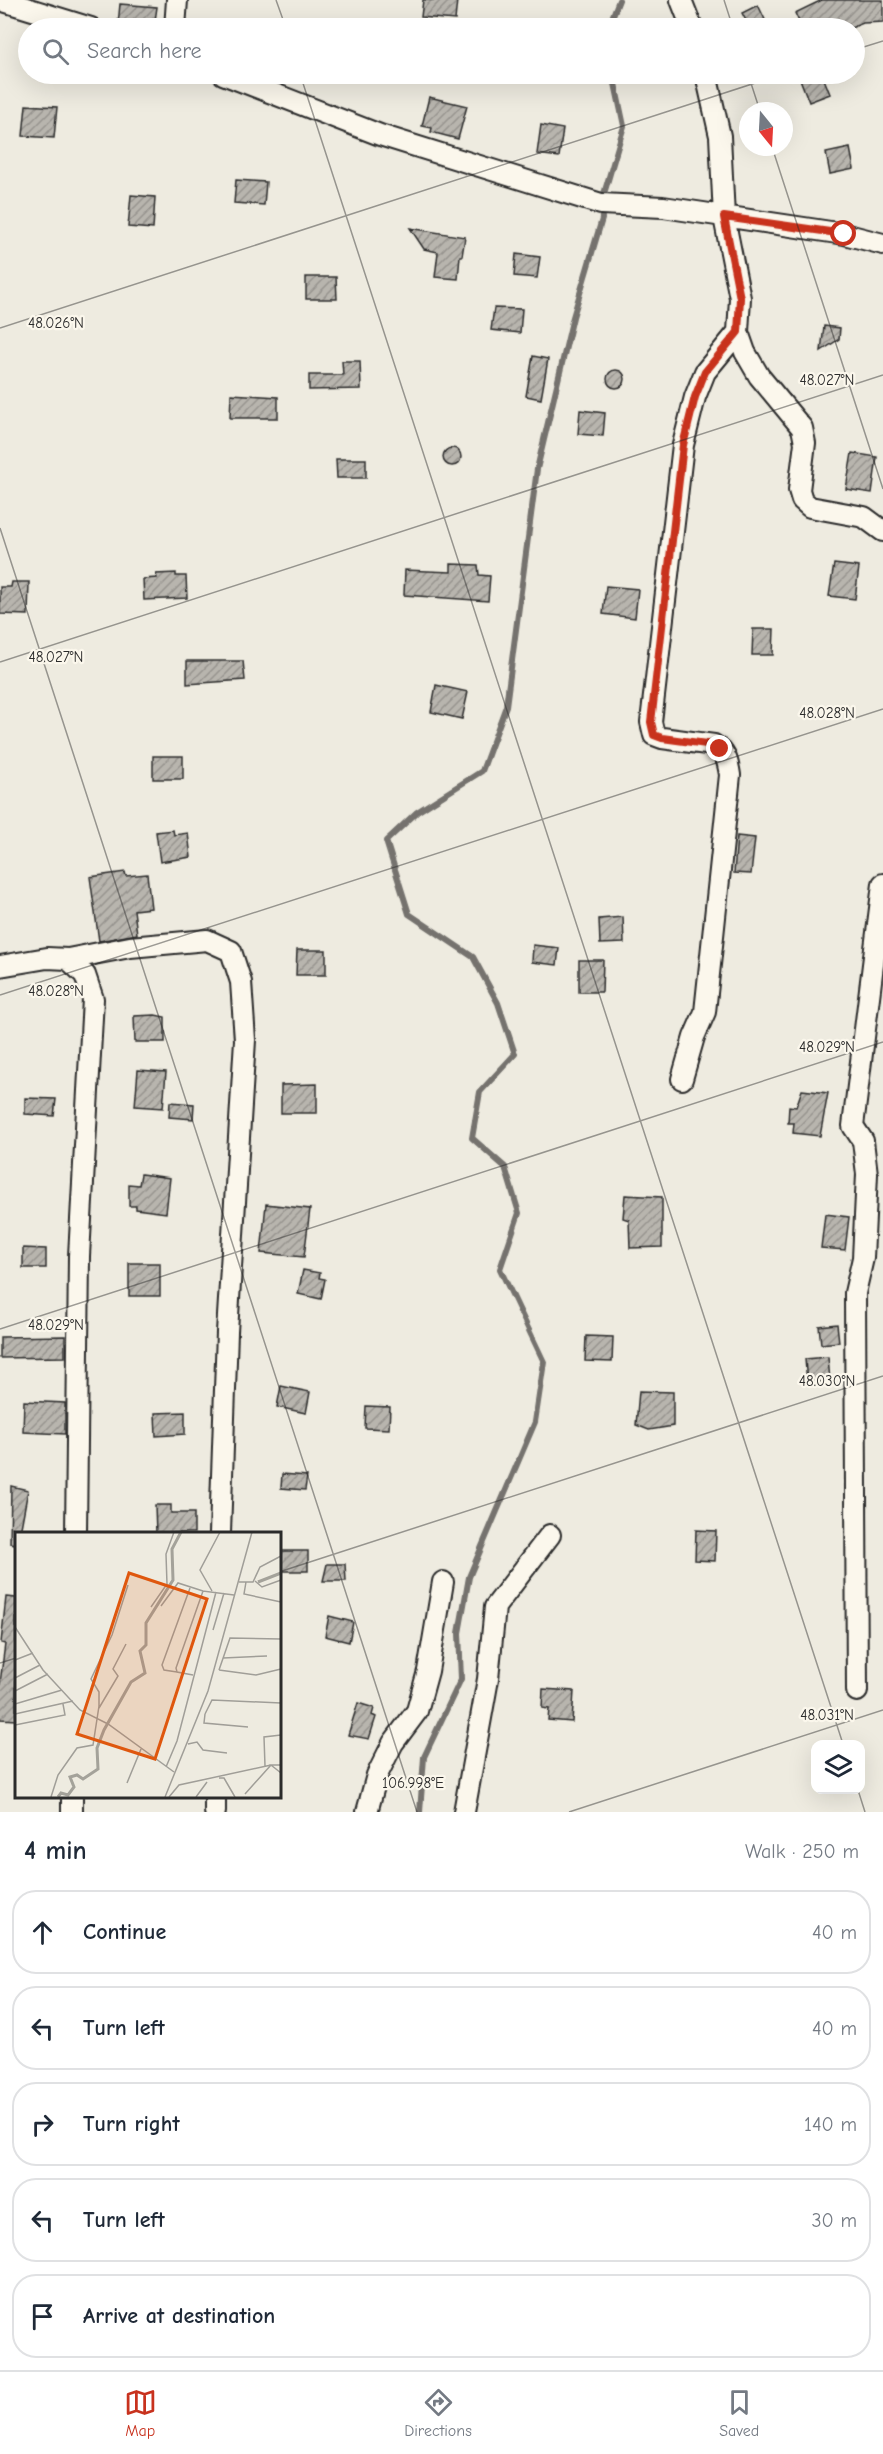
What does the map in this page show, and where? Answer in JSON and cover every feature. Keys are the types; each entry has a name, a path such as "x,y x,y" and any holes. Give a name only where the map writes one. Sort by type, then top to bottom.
{"street":[{"path":"0,0 58,18"},
{"path":"176,18 177,0"},
{"path":"681,0 688,18"},
{"path":"249,84 380,135 601,204 663,207 844,234 883,244"},
{"path":"708,84 720,136 724,217 740,298 738,332 745,352 759,376 802,428 805,443 799,490 802,500 810,507 864,517 883,531"},
{"path":"682,1079 694,1037 705,1012 730,775 728,762 720,749 714,745 654,735 651,722 683,445 695,397 705,372 738,332"},
{"path":"857,1691 855,1293 863,1258 867,1174 863,1141 853,1126 883,884"},
{"path":"0,966 47,958 68,959 130,947 207,940 231,951 241,982 245,1040 227,1332 220,1532"},
{"path":"68,959 85,975 93,999 79,1256 76,1532"},
{"path":"464,1812 488,1679 495,1607 550,1535"},
{"path":"367,1812 377,1775 393,1743 417,1711 428,1671 443,1582"}],"building":[{"path":"423,0 457,0 455,18 421,17"},
{"path":"822,0 883,0 883,22 865,23 865,18 797,18 795,13"},
{"path":"120,4 157,7 155,18 119,18"},
{"path":"758,5 764,18 745,18 742,13"},
{"path":"802,84 826,84 830,94 809,102"},
{"path":"429,97 467,106 458,139 431,132 432,128 422,126"},
{"path":"26,105 57,107 54,138 23,136"},
{"path":"541,125 563,129 559,157 537,154"},
{"path":"850,148 854,169 830,174 826,153"},
{"path":"236,180 266,182 264,205 234,203"},
{"path":"131,195 155,197 153,229 128,227"},
{"path":"410,228 465,237 462,256 460,256 458,279 435,277 438,252 424,249"},
{"path":"516,254 540,257 537,278 514,276"},
{"path":"306,277 336,277 337,299 306,299"},
{"path":"494,308 522,309 520,333 491,330"},
{"path":"824,326 840,328 839,339 821,351"},
{"path":"533,356 548,359 541,399 526,396"},
{"path":"342,361 360,361 361,389 309,390 309,375 343,375"},
{"path":"616,370 622,373 625,379 622,385 616,388 610,385 607,379 610,373"},
{"path":"231,394 278,397 278,418 230,418"},
{"path":"580,410 605,413 603,436 578,434"},
{"path":"448,448 456,448 461,453 459,464 448,466 443,461 443,453"},
{"path":"852,453 877,457 872,493 846,489"},
{"path":"336,459 366,459 366,478 337,478"},
{"path":"451,564 478,565 479,575 490,576 488,601 404,595 405,570 451,572"},
{"path":"834,564 859,567 855,599 829,596"},
{"path":"176,573 176,576 186,576 187,598 144,600 143,579 157,578 156,574"},
{"path":"12,582 29,582 28,615 0,614 0,587 11,587"},
{"path":"606,586 638,589 635,618 603,614"},
{"path":"753,629 774,629 773,655 752,655"},
{"path":"187,661 243,661 245,680 187,684"},
{"path":"436,685 468,692 462,719 431,712"},
{"path":"153,756 183,756 183,779 153,779"},
{"path":"173,830 174,835 188,833 191,857 160,862 156,832"},
{"path":"737,836 755,838 751,874 734,873"},
{"path":"125,872 126,876 147,874 151,908 134,910 137,934 99,941 90,877"},
{"path":"623,917 624,943 600,944 599,919"},
{"path":"533,945 559,948 557,965 532,962"},
{"path":"297,950 326,950 326,975 296,975"},
{"path":"579,960 603,960 602,992 579,992"},
{"path":"134,1016 165,1017 165,1042 135,1042"},
{"path":"138,1070 166,1072 163,1108 135,1106"},
{"path":"317,1084 317,1113 281,1113 281,1085"},
{"path":"802,1090 828,1093 820,1136 793,1133 794,1123 788,1123 789,1106 796,1107"},
{"path":"25,1098 56,1099 54,1116 25,1114"},
{"path":"170,1102 194,1104 193,1119 169,1117"},
{"path":"141,1174 170,1178 166,1213 129,1206 129,1184 139,1185"},
{"path":"625,1195 662,1197 662,1247 630,1248 629,1220 623,1218"},
{"path":"266,1204 310,1209 304,1257 261,1253"},
{"path":"825,1214 849,1217 845,1250 821,1248"},
{"path":"23,1248 46,1249 46,1268 23,1268"},
{"path":"129,1263 160,1263 160,1296 129,1296"},
{"path":"303,1270 320,1273 319,1278 325,1279 321,1299 298,1294"},
{"path":"837,1324 839,1342 821,1344 819,1326"},
{"path":"65,1336 65,1357 0,1358 0,1337"},
{"path":"586,1336 613,1337 612,1362 585,1361"},
{"path":"828,1357 830,1381 807,1383 805,1359"},
{"path":"281,1386 310,1392 306,1413 277,1407"},
{"path":"639,1391 673,1392 673,1426 649,1430 636,1425"},
{"path":"24,1401 65,1403 65,1434 23,1432"},
{"path":"366,1406 390,1407 389,1429 365,1428"},
{"path":"185,1412 185,1434 156,1436 155,1413"},
{"path":"282,1474 307,1476 305,1490 281,1488"},
{"path":"11,1486 28,1490 20,1532 15,1532 15,1544 10,1543"},
{"path":"155,1505 171,1505 171,1513 194,1513 194,1532 156,1532"},
{"path":"696,1530 716,1531 715,1561 695,1560"},
{"path":"280,1551 308,1551 308,1571 280,1571"},
{"path":"327,1564 345,1564 346,1581 323,1581"},
{"path":"6,1597 15,1598 15,1720 0,1719 0,1683 5,1644 1,1643"},
{"path":"329,1616 353,1622 349,1642 325,1636"},
{"path":"543,1689 574,1691 572,1722 548,1720 549,1709 542,1708"},
{"path":"358,1703 374,1708 372,1715 376,1717 369,1739 348,1735"}],"waterway":[{"path":"612,18 619,0"},
{"path":"420,1812 424,1757 461,1679 459,1633 469,1577 535,1422 544,1362 500,1269 519,1213 505,1167 472,1138 480,1092 515,1054 498,1003 473,957 409,914 386,841 417,812 482,771 506,706 537,469 573,317 602,219 601,204 624,126 615,84"}],"route":[{"path":"720,749 714,745 654,735 651,722 683,445 695,397 705,372 738,332 740,298 724,217 844,234"}]}
